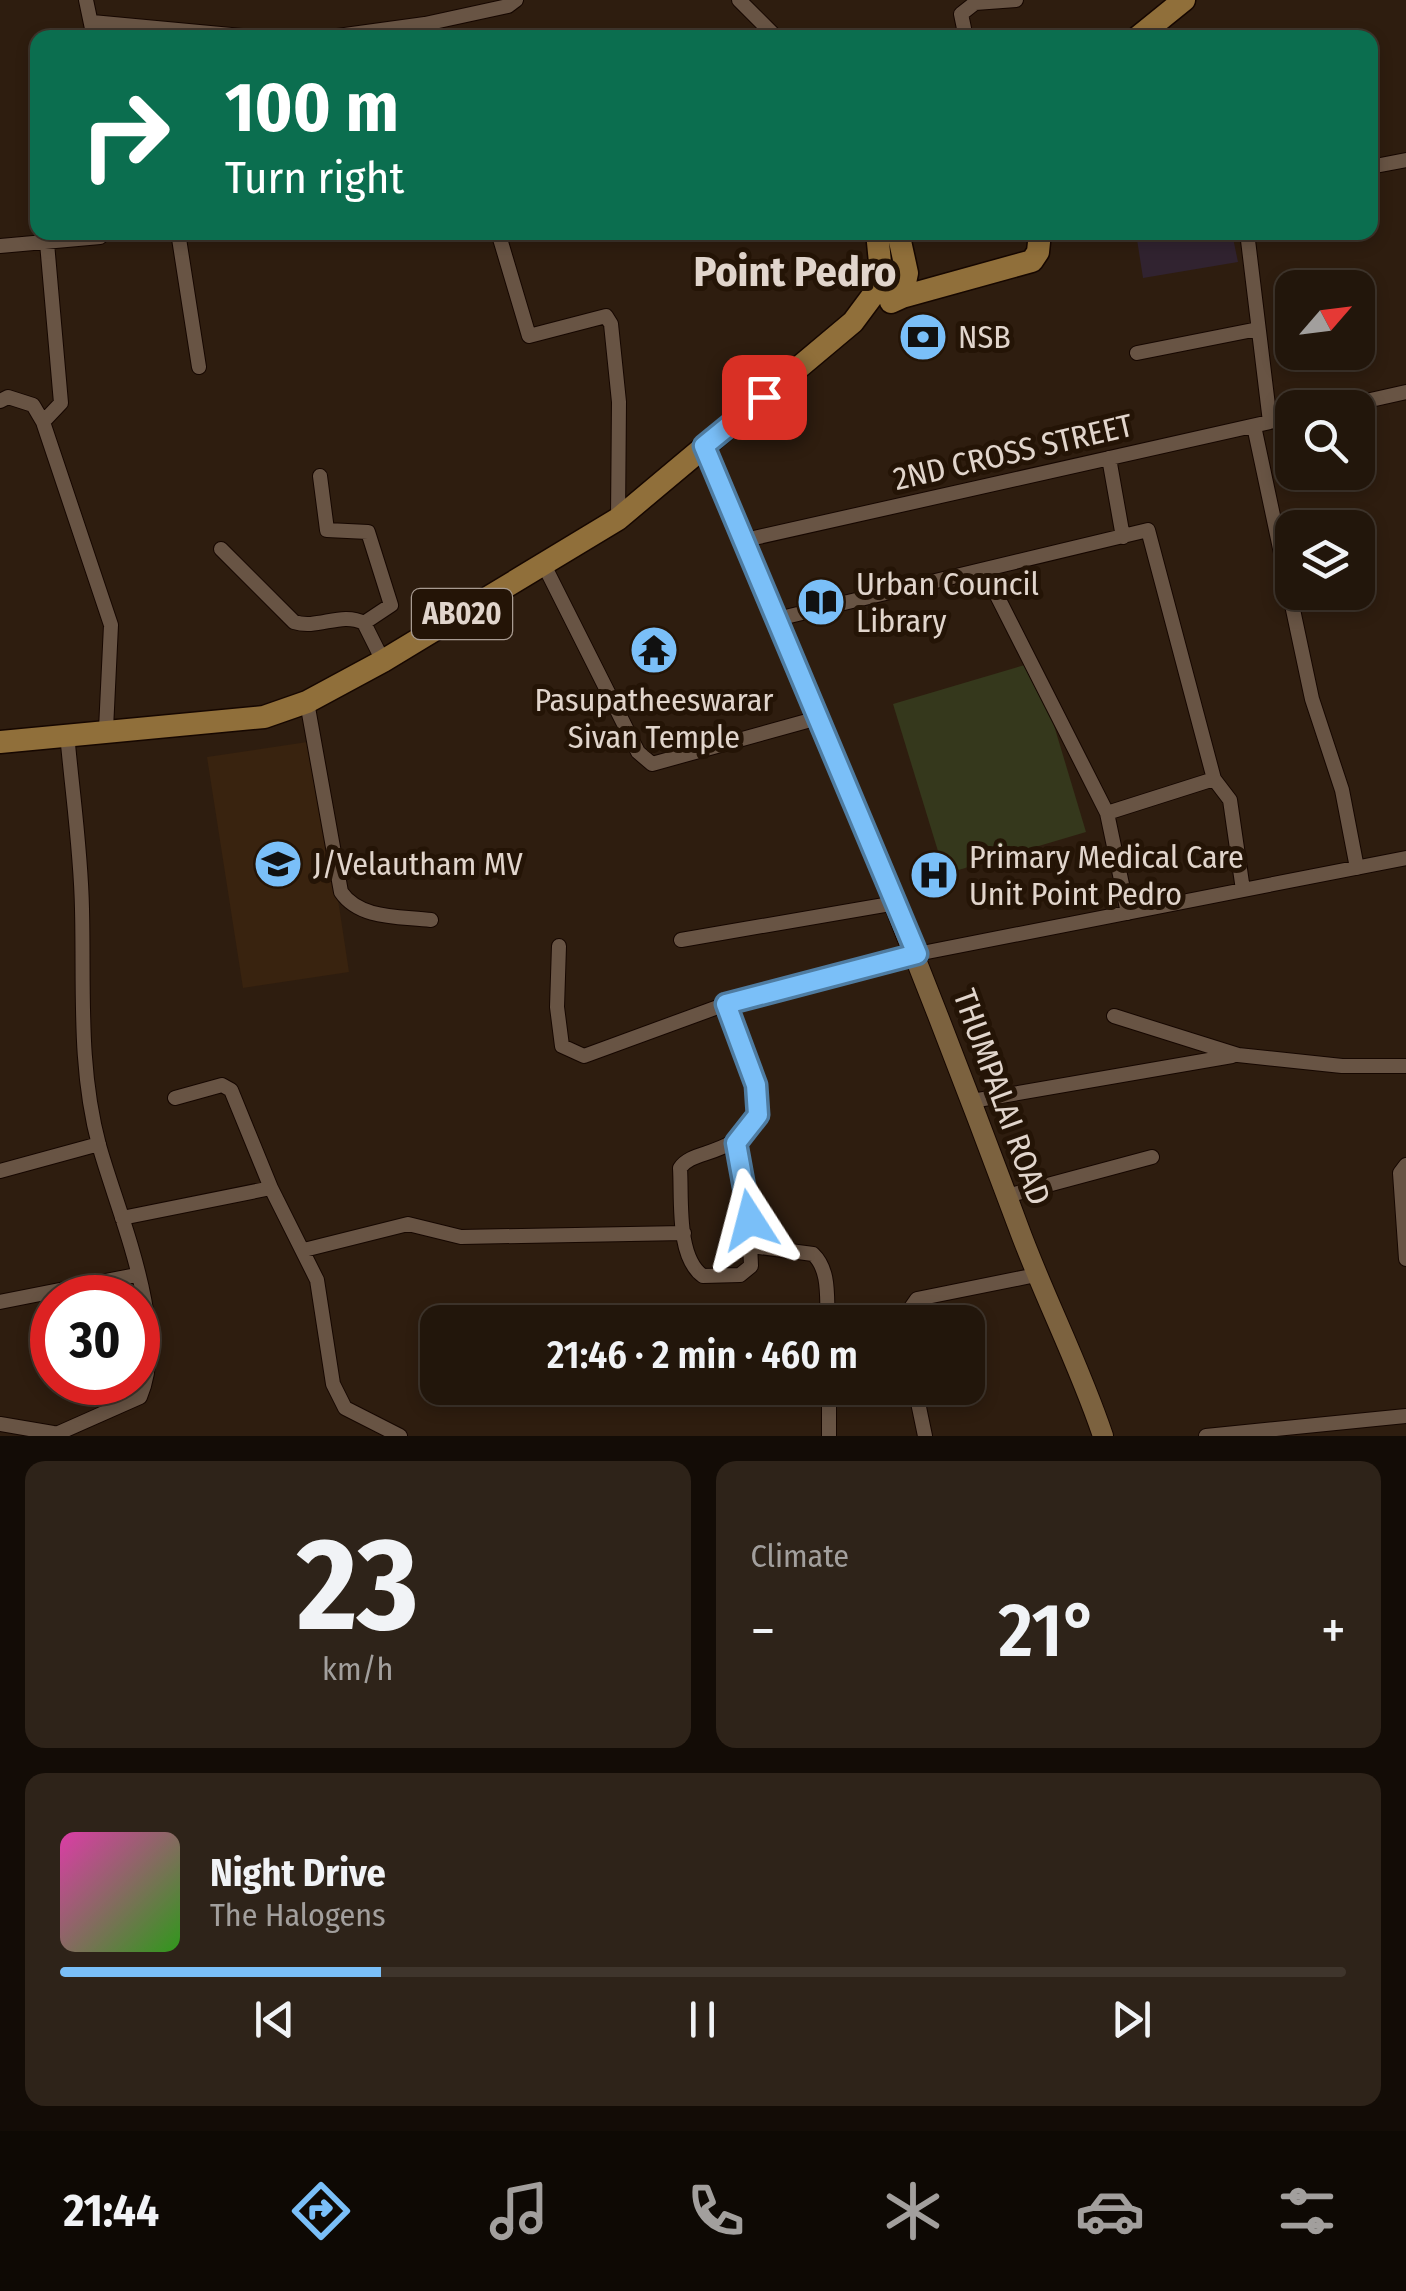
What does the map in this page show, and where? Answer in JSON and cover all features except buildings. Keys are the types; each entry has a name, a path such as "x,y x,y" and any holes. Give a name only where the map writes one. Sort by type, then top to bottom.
{"main road":[{"path":"1147,30 1184,0"},
{"name":"AB020","path":"853,322 882,283 878,240"},
{"path":"900,240 907,273 902,297"},
{"name":"AB020","path":"0,742 264,717 307,702 384,661 618,519 853,322 902,297 1032,261 1039,240"}],"street":[{"path":"86,0 93,30"},
{"path":"429,30 508,6 516,0"},
{"path":"739,0 769,30"},
{"path":"964,30 961,14 975,4 1016,0"},
{"path":"1378,165 1406,160"},
{"path":"0,246 74,240"},
{"path":"179,240 199,368"},
{"path":"500,240 528,336 606,316 611,324 619,402 618,519"},
{"path":"1248,240 1270,422"},
{"path":"43,422 61,403 48,243"},
{"path":"1138,353 1258,329"},
{"path":"1375,399 1406,392"},
{"path":"0,401 8,398 33,405 43,422 111,625 106,729"},
{"name":"2ND CROSS STREET","path":"745,540 1275,421"},
{"path":"1254,426 1312,699 1342,790 1358,868"},
{"name":"THUMPALAI ROAD","path":"704,446 917,954 1036,1275 1086,1383 1102,1436"},
{"path":"1109,458 1123,537"},
{"path":"320,476 327,530 368,532 391,605 364,623"},
{"path":"777,619 1148,530 1214,780 1230,800 1243,890"},
{"path":"221,550 294,622 304,626 348,617 364,623 384,661"},
{"path":"544,565 638,752 652,764 818,718"},
{"path":"984,570 1107,813 1128,913"},
{"path":"307,702 342,892 349,904 362,911 431,920"},
{"path":"68,733 82,907 80,1024 99,1144 136,1275"},
{"path":"1107,813 1214,780"},
{"path":"558,946 557,1006 562,1046 570,1053 584,1056 726,1004 917,954 1406,858"},
{"path":"681,940 896,904"},
{"path":"726,1004 756,1085 758,1115 736,1143 682,1163 684,1234 692,1265 703,1276 746,1273 752,1246 748,1195 736,1143"},
{"path":"1114,1016 1238,1055 1342,1066 1406,1066"},
{"path":"972,1101 1238,1055"},
{"path":"175,1098 222,1085 231,1090 271,1188 317,1280 333,1384 345,1408 400,1436"},
{"path":"0,1171 99,1144"},
{"path":"1007,1196 1152,1157"},
{"path":"1406,1165 1400,1173 1406,1260"},
{"path":"122,1218 271,1188"},
{"path":"304,1250 408,1224 462,1237 684,1234"},
{"path":"752,1246 813,1254 825,1270 827,1305"},
{"path":"914,1305 918,1300 1036,1275"},
{"path":"0,1302 30,1296"},
{"path":"0,1424 52,1434 125,1405"},
{"path":"829,1405 829,1436"},
{"path":"918,1405 924,1436"},
{"path":"1206,1436 1406,1416"}],"shaded area":[{"path":"1137,240 1233,240 1238,262 1143,278"},
{"name":"J/Velautham MV","path":"314,741 349,972 243,988 207,757"}],"green space":[{"path":"1035,662 1086,832 945,874 893,704"}],"place":[{"name":"NSB","path":"923,337"},
{"name":"Urban Council Library","path":"821,602"},
{"name":"Pasupatheeswarar Sivan Temple","path":"654,650"},
{"name":"J/Velautham MV","path":"278,864"},
{"name":"Primary Medical Care Unit Point Pedro","path":"934,875"}],"district":[{"name":"Point Pedro","path":"795,271"}],"route":[{"path":"750,1220 736,1143 758,1115 756,1085 726,1004 917,954 704,446 764,397"}]}
